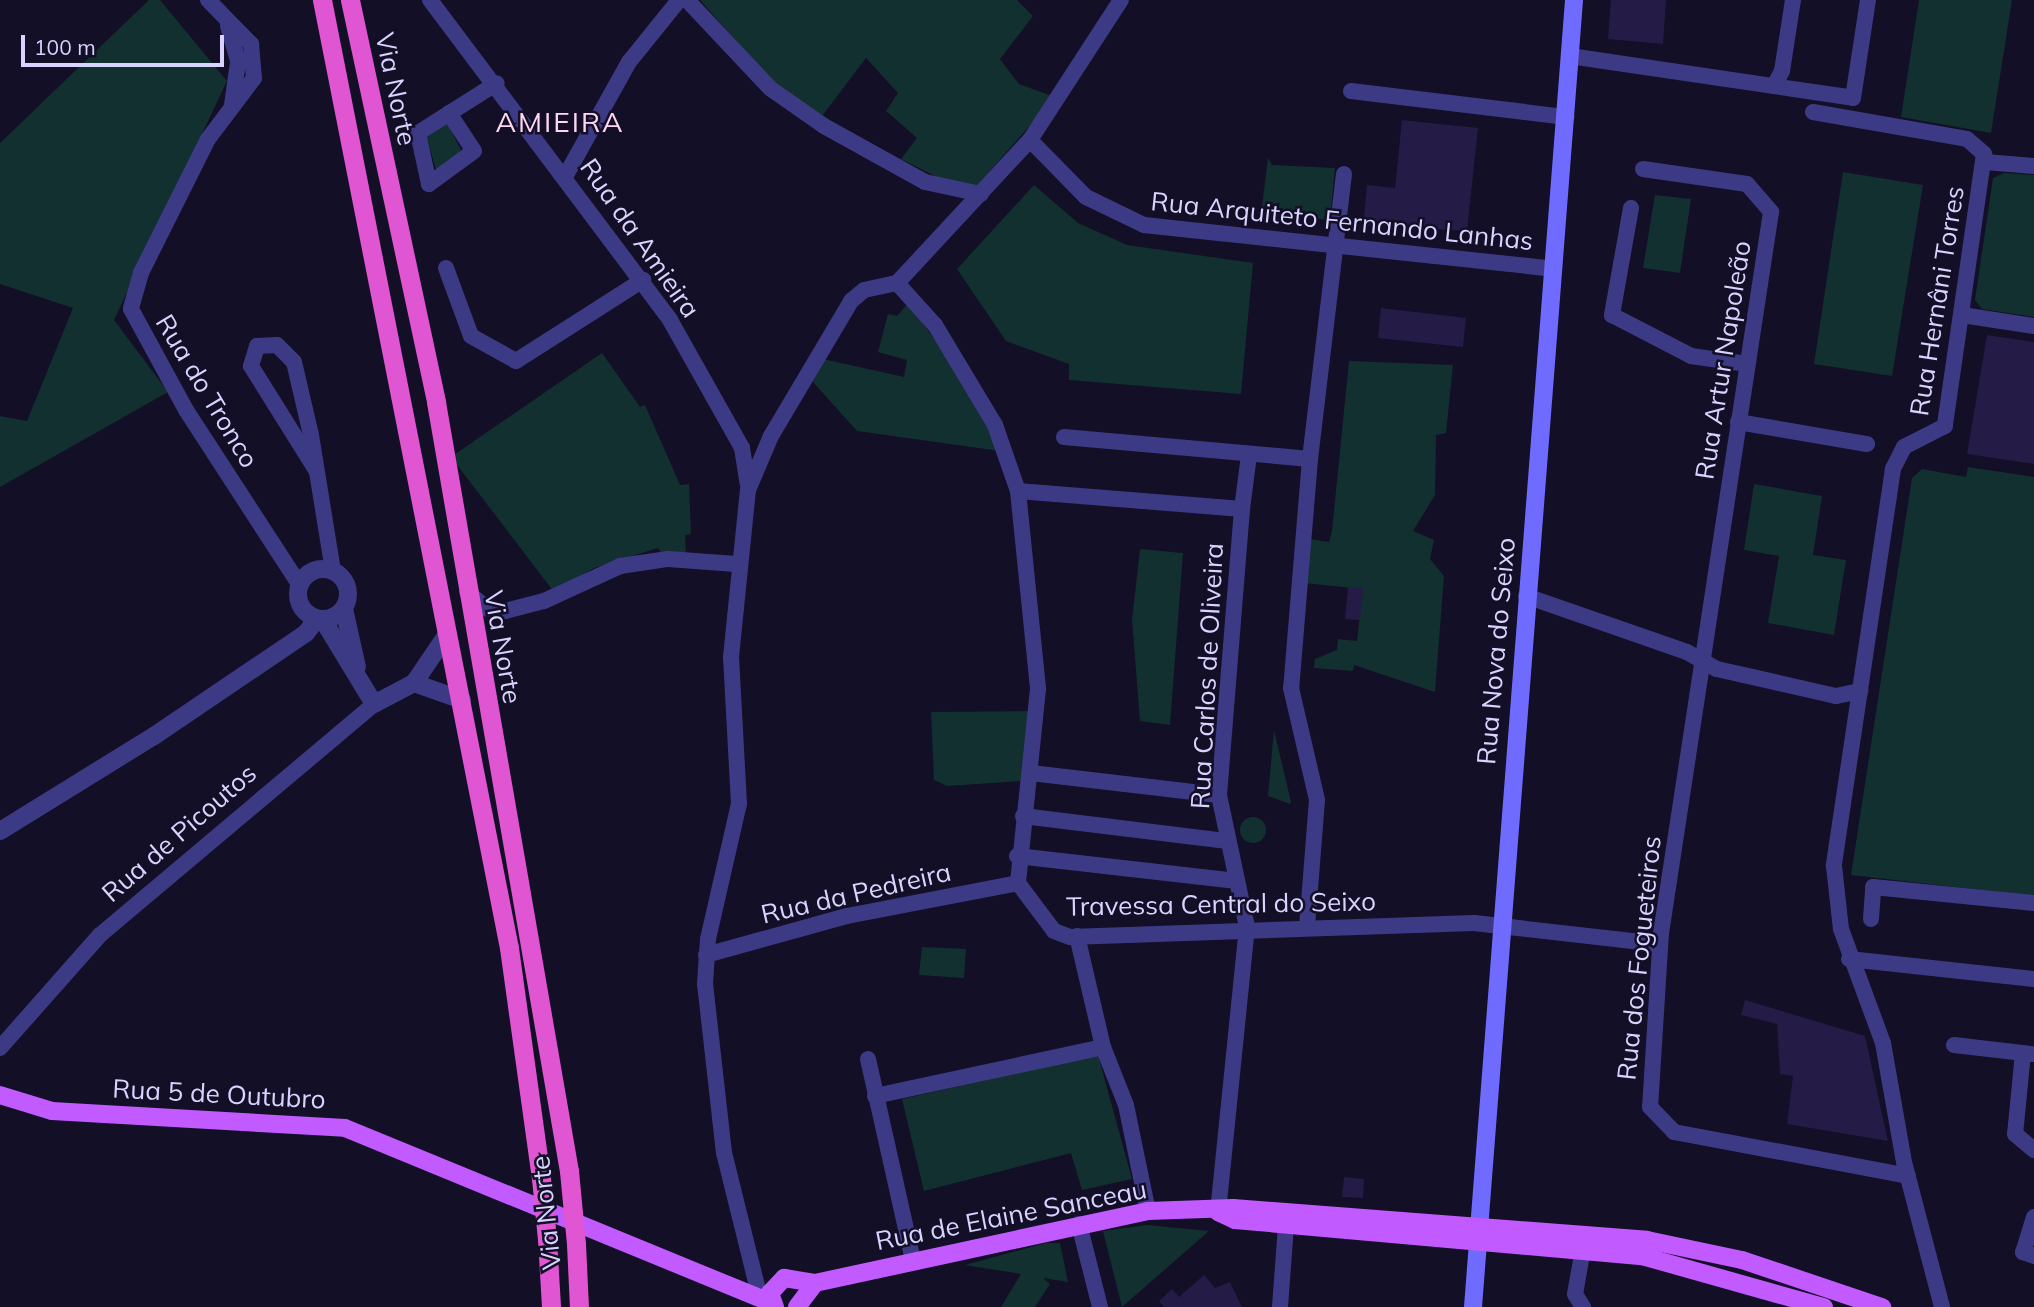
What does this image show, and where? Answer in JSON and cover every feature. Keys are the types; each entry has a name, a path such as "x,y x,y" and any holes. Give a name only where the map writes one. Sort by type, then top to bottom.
{"highway":[{"name":"Via Norte","path":"322,0 509,948 541,1178 551,1307"},
{"name":"Via Norte","path":"350,0 436,402 471,595 569,1171 579,1307"}],"main road":[{"name":"Rua Nova do Seixo","path":"1473,1307 1475,1232 1574,0"},
{"name":"Rua 5 de Outubro","path":"0,1095 52,1111 345,1128 764,1295"},
{"name":"Rua de Elaine Sanceau","path":"794,1280 815,1283 1148,1211 1218,1212 1246,1208 1475,1232"},
{"name":"Rua de Elaine Sanceau","path":"1218,1212 1235,1220 1286,1225 1475,1232"},
{"path":"1475,1232 1724,1274 1824,1307"},
{"path":"1475,1232 1696,1248 1882,1307"},
{"path":"764,1295 780,1279 794,1280 800,1304"},
{"path":"800,1304 815,1283"}],"street":[{"name":"Rua do Tronco","path":"208,0 227,24 238,62 232,105 196,163 141,272 131,309 193,421 299,584 307,611 320,620 358,674 374,704"},
{"name":"Rua da Amieira","path":"430,0 497,83 643,280 709,381 741,448 748,490"},
{"path":"566,175 629,62 679,0"},
{"path":"687,0 771,89 824,126 925,182 981,194"},
{"path":"764,1295 724,1153 706,1027 706,955 739,804 731,696 736,564 748,490 768,444 851,301 864,290 897,283 1030,140 1121,0"},
{"path":"1774,86 1782,71 1793,0"},
{"path":"1570,56 1853,98 1868,0"},
{"path":"449,113 497,83"},
{"path":"1351,91 1566,117"},
{"name":"Rua Hernâni Torres","path":"1813,112 1967,139 1982,148 1985,162 1945,426 1935,437 1908,444 1894,465 1833,878 1849,958 1883,1043 1908,1176"},
{"name":"Rua Arquiteto Fernando Lanhas","path":"1030,140 1086,197 1129,220 1335,246 1553,269"},
{"path":"1985,162 2034,166"},
{"name":"Rua Artur Napoleão","path":"1643,169 1747,184 1771,212 1703,658"},
{"path":"1307,928 1317,800 1291,688 1310,459 1343,174"},
{"path":"1631,208 1612,314 1691,356 1747,364"},
{"path":"446,268 471,336 516,360 643,280"},
{"path":"897,283 935,325 995,425 1018,491 1038,689 1031,773 1017,856 1018,883"},
{"path":"1962,314 2034,326"},
{"path":"299,584 309,572 332,570 316,470 294,362 276,345 257,346 251,366 316,470"},
{"path":"1738,422 1867,444"},
{"path":"1064,437 1310,459"},
{"path":"741,448 768,444"},
{"name":"Rua Carlos de Oliveira","path":"1247,927 1235,881 1219,795 1242,509 1249,455"},
{"path":"1018,491 1242,509"},
{"path":"471,595 505,611 544,601 620,566 668,559 736,564"},
{"name":"Rua do Tronco","path":"332,570 344,587 344,608 358,674"},
{"path":"1526,596 1703,658 1717,669 1836,696 1860,691"},
{"path":"0,831 154,736 306,633 320,620 344,608"},
{"name":"Rua de Picoutos","path":"0,1048 100,935 374,704 414,683 448,633"},
{"name":"Rua dos Fogueteiros","path":"1703,658 1659,944 1650,1107 1659,1123 1674,1132 1796,1158 1908,1176"},
{"path":"414,683 462,700"},
{"path":"1836,696 1855,729"},
{"path":"1031,773 1219,795"},
{"path":"1023,816 1227,841"},
{"path":"1017,856 1235,881"},
{"name":"Travessa Central do Seixo","path":"1018,883 1054,932 1077,936 1247,927 1499,927 1659,944"},
{"name":"Rua da Pedreira","path":"706,955 847,916 1018,883"},
{"path":"1871,919 1873,887 2034,904"},
{"path":"1218,1212 1247,927"},
{"path":"1077,936 1103,1047 1126,1105 1148,1211"},
{"path":"1849,958 2034,979"},
{"path":"1954,1045 2029,1054 2015,1134 2034,1150"},
{"path":"875,1096 1103,1047"},
{"path":"868,1059 913,1260"},
{"path":"1908,1176 1942,1307"},
{"path":"2034,1217 2023,1252 2034,1256"},
{"path":"1079,1224 1100,1307"},
{"path":"1280,1307 1286,1225"},
{"path":"1583,1249 1575,1294 1583,1307"}],"green space":[{"path":"149,0 160,0 227,81 114,320 168,392 0,487 0,416 27,421 73,308 0,284 0,143"},
{"path":"700,0 1017,0 1033,16 1000,59 1019,84 1055,97 975,188 951,184 901,159 917,138 886,111 898,93 866,58 822,116 778,88"},
{"path":"1919,0 2012,0 1991,133 1901,117"},
{"path":"447,123 462,152 436,170 426,135"},
{"path":"1268,158 1272,165 1335,168 1330,220 1261,214"},
{"path":"1843,172 1923,185 1892,376 1814,364"},
{"path":"2004,173 2034,175 2034,317 1982,309 1975,300 1993,178"},
{"path":"1034,185 1078,223 1127,245 1253,263 1241,394 1069,380 1069,364 1006,341 957,269"},
{"path":"1655,195 1691,199 1680,273 1643,268"},
{"path":"908,303 969,387 1000,451 857,431 813,382 823,359 904,377 907,360 878,352 888,314 897,316"},
{"path":"602,353 640,407 645,405 680,485 689,484 691,534 685,535 686,555 662,555 658,548 594,568 554,592 451,457"},
{"path":"1349,361 1453,365 1446,433 1436,435 1435,495 1413,531 1434,540 1430,559 1444,576 1435,692 1354,665 1353,671 1314,668 1315,659 1337,650 1338,639 1357,641 1363,589 1304,583 1310,539 1329,542 1332,531"},
{"path":"1968,467 2034,477 2034,896 1851,875 1912,478 1922,469 1966,477"},
{"path":"1754,484 1822,496 1813,555 1846,560 1834,635 1768,623 1779,556 1744,550"},
{"path":"1140,549 1183,553 1170,725 1140,721 1132,620"},
{"path":"1031,711 1021,781 947,786 934,780 931,712"},
{"path":"1274,730 1291,802 1290,804 1268,796"},
{"path":"1253,817 1262,821 1266,830 1262,839 1253,843 1244,839 1240,830 1244,821"},
{"path":"922,947 966,949 964,978 919,975"},
{"path":"1098,1055 1132,1179 1082,1190 1071,1153 924,1191 902,1099"},
{"path":"1147,1225 1209,1231 1122,1307 1103,1231"},
{"path":"1046,1243 1060,1243 1068,1282 1043,1278 1050,1284 1035,1307 1001,1307 1021,1274 965,1265"}],"building":[{"path":"1611,0 1666,0 1663,44 1608,39"},
{"path":"1402,120 1478,128 1467,231 1363,225 1367,185 1395,188"},
{"path":"1381,308 1466,318 1463,347 1378,338"},
{"path":"1987,335 2034,342 2034,464 1967,454"},
{"path":"1348,587 1363,589 1360,620 1345,619"},
{"path":"1745,1000 1865,1036 1888,1141 1787,1124 1793,1076 1780,1074 1777,1024 1741,1015"},
{"path":"1344,1177 1364,1179 1363,1198 1342,1197"},
{"path":"1204,1275 1215,1288 1230,1282 1242,1307 1164,1307 1159,1301 1172,1289 1179,1297"}],"district":[{"name":"AMIEIRA","path":"560,122"}]}
